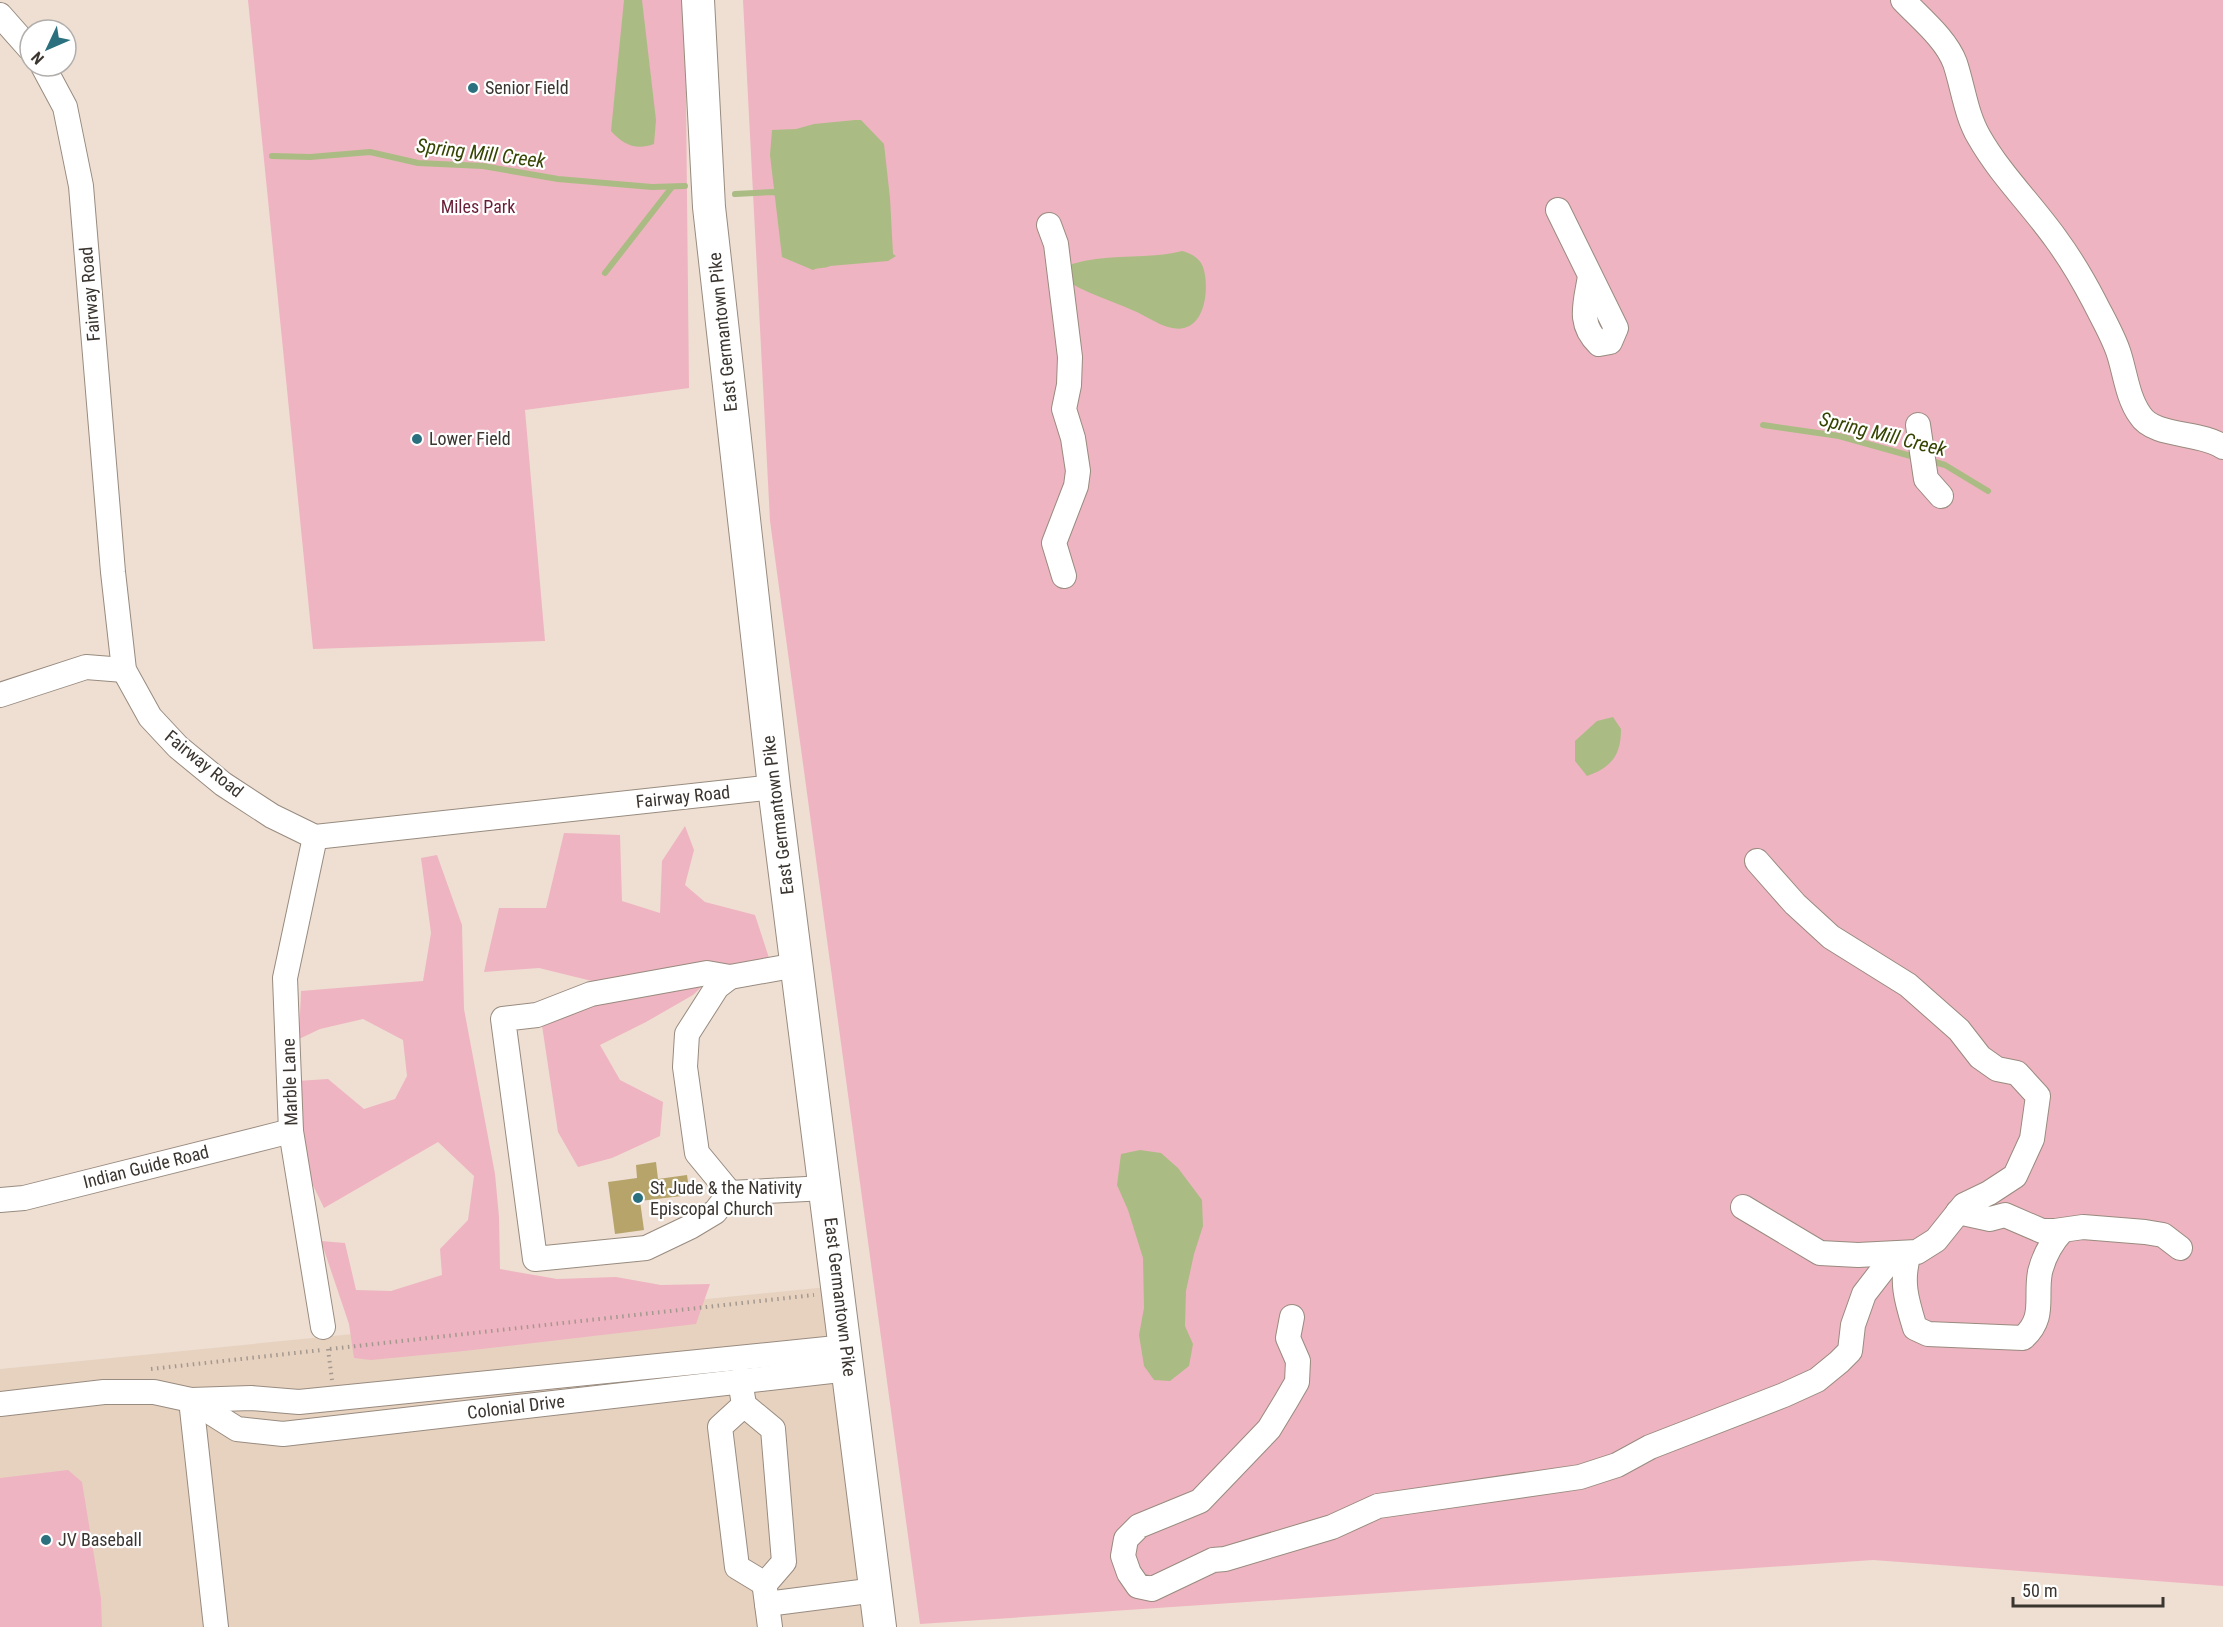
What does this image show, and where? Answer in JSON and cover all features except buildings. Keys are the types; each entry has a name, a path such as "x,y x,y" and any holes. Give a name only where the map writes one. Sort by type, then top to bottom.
{"main road":[{"name":"East Germantown Pike","path":"698,0 709,207 774,787 848,1358 880,1627"}],"street":[{"path":"1903,0 1940,39 1954,61 1965,102 1978,136 2018,192 2056,239 2089,293 2117,349 2140,416 2151,425 2175,434 2193,435 2223,447"},
{"path":"0,15 18,35"},
{"name":"Fairway Road","path":"49,78 65,107 81,186 112,561 124,670 150,717 178,747 223,784 272,816 315,837 774,787"},
{"path":"1558,210 1590,276"},
{"path":"1049,225 1056,244 1070,357 1069,385 1064,409 1073,438 1078,471 1076,486 1054,543 1064,576"},
{"path":"1918,425 1926,479 1941,496"},
{"path":"0,695 86,667 124,670"},
{"name":"Marble Lane","path":"315,837 285,978 291,1131 326,1338"},
{"path":"1743,1207 1820,1252 1902,1254 1917,1252 1936,1240 1964,1205 1989,1193 2015,1176 2032,1139 2038,1096 2017,1074 1997,1069 1980,1057 1959,1030 1908,985 1831,937 1795,904 1757,861"},
{"path":"797,965 730,977 707,973 591,994 537,1015 502,1019 535,1259 646,1248 715,1212 730,1193 826,1188"},
{"path":"730,977 717,987 687,1034 685,1067 697,1153 730,1193"},
{"name":"Indian Guide Road","path":"0,1200 24,1197 291,1131"},
{"path":"1958,1212 1990,1219 2005,1215 2042,1231 2083,1227 2145,1232 2163,1235 2180,1248"},
{"path":"1902,1254 1905,1296 1915,1328 1928,1334 2023,1338 2032,1329 2037,1318 2040,1273 2046,1252 2062,1230"},
{"path":"1292,1317 1288,1338 1298,1361 1297,1382 1269,1429 1200,1501 1139,1526 1126,1539 1123,1556 1138,1586 1152,1589 1213,1560 1225,1559 1332,1527 1378,1506 1580,1477 1617,1465 1650,1447 1784,1395 1816,1380 1850,1351 1853,1325 1864,1294 1902,1254"},
{"name":"Colonial Drive","path":"191,1400 237,1429 283,1434 740,1380 848,1358"},
{"name":"Colonial Drive","path":"0,1404 104,1392 154,1392 191,1400 251,1398 299,1402 848,1358"},
{"path":"740,1380 744,1405 773,1429 784,1562 767,1605"},
{"path":"191,1400 216,1627"},
{"path":"744,1405 720,1427 737,1567 767,1605"},
{"path":"767,1605 876,1590"}],"path":[{"path":"146,1369 326,1338 815,1295"},
{"path":"326,1338 333,1391"}],"shaded area":[{"path":"624,0 642,0 656,120 654,144 641,147 620,140 611,131"},
{"path":"861,120 884,144 893,254 896,256 888,261 830,266 813,270 782,257 770,155 772,130 796,129 814,124"},
{"path":"1182,251 1200,261 1206,283 1202,311 1192,325 1184,328 1164,326 1072,284 1069,271 1072,264"},
{"path":"1613,717 1621,729 1617,753 1603,769 1587,776 1575,761 1575,741 1597,721"},
{"path":"1140,1150 1161,1153 1178,1168 1202,1200 1203,1226 1186,1291 1185,1326 1193,1344 1189,1366 1170,1381 1154,1380 1144,1366 1139,1335 1144,1308 1143,1258 1128,1210 1117,1185 1121,1154"},
{"path":"838,1286 880,1627 0,1627 0,1369"}],"green space":[{"name":"Miles Park","path":"248,0 685,0 689,388 525,410 545,641 313,649"},
{"path":"743,0 2223,0 2223,1586 1873,1560 920,1624 770,521"},
{"path":"685,826 694,850 685,885 705,902 755,915 771,964 725,964 693,995 600,1045 620,1080 663,1102 660,1136 612,1158 578,1167 558,1132 540,1012 596,982 539,968 484,972 499,908 546,908 564,833 620,835 622,901 660,913 662,861"},
{"path":"437,855 462,925 464,1009 495,1174 500,1269 557,1279 616,1277 661,1285 710,1284 696,1324 464,1351 371,1360 354,1358 349,1324 321,1241 345,1243 356,1290 391,1291 442,1275 440,1249 468,1220 474,1176 438,1142 324,1208 307,1173 297,1081 328,1079 364,1109 395,1099 407,1076 403,1040 363,1019 320,1029 299,1039 301,991 423,981 431,933 421,858"},
{"name":"JV Baseball","path":"68,1470 82,1482 101,1598 102,1627 0,1627 0,1478"}],"waterway":[{"name":"Spring Mill Creek","path":"272,156 310,157 370,152 418,163 483,166 558,179 652,187 685,186"},
{"path":"605,273 672,187"},
{"name":"Spring Mill Creek","path":"735,194 774,192 781,196"},
{"name":"Spring Mill Creek","path":"1763,425 1839,436 1918,458"},
{"name":"Spring Mill Creek","path":"1928,460 1945,465 1988,491"}],"place":[{"name":"Senior Field","path":"473,88"},
{"name":"Lower Field","path":"417,439"},
{"name":"St Jude & the Nativity Episcopal Church","path":"638,1198"},
{"name":"JV Baseball","path":"46,1540"}]}
